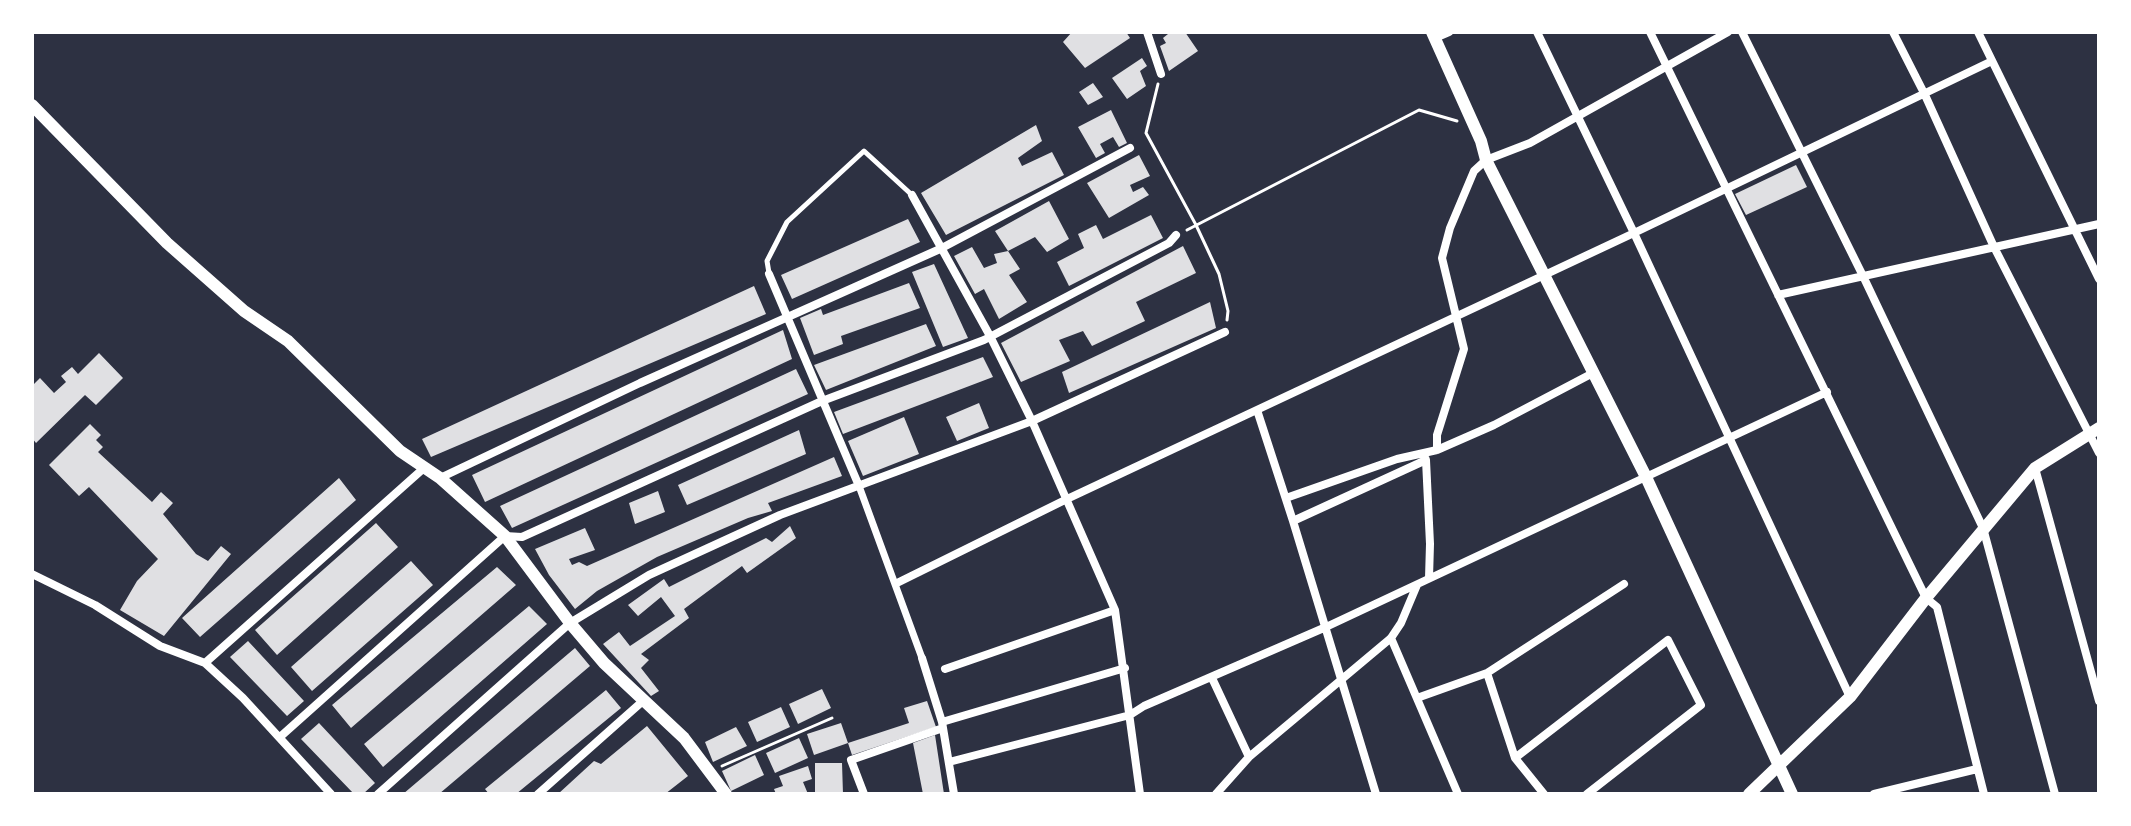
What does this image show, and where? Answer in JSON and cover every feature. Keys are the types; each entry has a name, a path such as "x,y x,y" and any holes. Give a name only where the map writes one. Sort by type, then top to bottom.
{"street":[{"path":"1147,32 1161,74"},
{"path":"1449,32 1433,35 1476,130 1486,160 1646,477 1792,794"},
{"path":"1537,32 1731,438 1850,697"},
{"path":"1650,32 1926,598 1937,607 1984,794"},
{"path":"1437,450 1437,435 1464,349 1442,258 1450,228 1474,171 1486,160 1530,143 1728,32"},
{"path":"1742,32 1983,528 2055,794"},
{"path":"1893,32 1994,247 2094,431 2099,453"},
{"path":"1978,32 2099,279"},
{"path":"897,583 1067,499 1546,275 1992,61"},
{"path":"32,105 149,227 244,311 288,341 400,451 440,478 505,536 604,663 684,738 726,794"},
{"path":"440,478 940,249 1130,148"},
{"path":"912,195 990,336 1032,421 1115,610 1140,794"},
{"path":"1778,295 2099,224"},
{"path":"280,737 505,536 522,537 822,401 990,336 1169,243 1176,235"},
{"path":"769,274 897,583 942,725 954,794"},
{"path":"378,794 570,623 649,575 780,515 1032,421 1225,332"},
{"path":"1293,521 1494,425 1593,373"},
{"path":"949,762 1130,715 1144,706 1417,585 1827,392"},
{"path":"1257,410 1376,794"},
{"path":"1749,794 1850,697 1926,598 2035,468 2094,431"},
{"path":"1286,498 1397,459 1425,457"},
{"path":"1425,457 1429,578"},
{"path":"205,663 424,468"},
{"path":"2035,468 2096,679 2099,701"},
{"path":"32,574 95,605 160,646 205,663 280,737 331,794"},
{"path":"1417,698 1487,673 1624,584"},
{"path":"1216,794 1249,757 1391,638 1417,585"},
{"path":"945,669 1115,610"},
{"path":"1391,638 1458,794"},
{"path":"1515,758 1668,640 1701,705 1587,794"},
{"path":"864,794 851,760 942,725 1125,668"},
{"path":"1487,673 1515,758 1544,794"},
{"path":"1212,678 1249,757"},
{"path":"538,794 644,700"},
{"path":"1874,794 1977,769"}],"lane":[{"path":"769,274 767,261 787,222 864,151 912,195"}],"path":[{"path":"1161,74 1146,133 1219,274 1228,311 1225,332"},
{"path":"1176,235 1419,110 1476,130"},
{"path":"708,773 832,718"}],"building":[{"path":"1072,32 1126,32 1130,38 1085,68 1063,42"},
{"path":"1167,32 1185,32 1198,51 1169,71 1160,46 1166,43 1163,38"},
{"path":"1142,58 1147,66 1140,71 1146,86 1127,99 1112,78"},
{"path":"1093,83 1103,97 1088,105 1079,92"},
{"path":"1111,110 1127,143 1119,147 1113,137 1100,144 1105,153 1096,158 1078,127"},
{"path":"1036,125 1042,141 1018,158 1022,166 1052,152 1064,175 946,235 921,193"},
{"path":"1139,155 1150,176 1130,185 1133,192 1143,187 1149,195 1109,218 1087,183"},
{"path":"1796,165 1807,187 1746,215 1735,194"},
{"path":"1049,201 1069,239 1047,252 1035,237 1008,251 995,231"},
{"path":"1151,215 1163,238 1069,286 1057,262 1084,248 1078,234 1096,225 1103,239"},
{"path":"908,219 920,242 792,299 781,275"},
{"path":"1183,246 1196,273 1136,302 1145,321 1092,346 1083,331 1059,340 1070,361 1021,382 1001,343"},
{"path":"972,247 984,268 997,263 994,254 1008,251 1020,269 1009,275 1027,302 999,319 984,289 975,294 954,256"},
{"path":"934,264 968,338 943,347 912,272"},
{"path":"909,283 920,308 841,336 843,344 814,355 800,318 821,309 823,315"},
{"path":"754,286 766,314 431,457 422,439"},
{"path":"1210,302 1216,328 1069,393 1062,372"},
{"path":"926,324 936,346 826,390 814,365"},
{"path":"783,330 792,359 485,502 472,475"},
{"path":"99,353 123,378 96,405 85,395 36,443 32,438 32,386 40,378 54,393 66,382 61,376 72,367 78,374"},
{"path":"983,357 993,377 843,434 834,412"},
{"path":"796,369 808,394 512,528 500,506"},
{"path":"979,403 989,428 957,441 946,417"},
{"path":"904,417 919,454 863,476 848,441"},
{"path":"90,424 101,435 96,440 103,447 98,452 152,502 161,492 173,503 163,514 196,554 208,561 221,546 231,554 164,636 120,610 137,581 158,559 89,487 79,496 49,465"},
{"path":"799,430 806,454 687,505 678,485"},
{"path":"834,457 842,476 768,503 772,511 748,518 657,557 597,591 575,609 549,575 535,549 585,528 595,550 569,559 572,565 579,562 587,566"},
{"path":"339,478 356,500 200,637 182,618"},
{"path":"658,491 665,512 635,524 629,503"},
{"path":"376,523 398,547 277,655 255,630"},
{"path":"790,526 796,538 747,573 742,566 684,609 689,618 641,654 649,660 641,668 659,691 651,696 603,644 619,632 630,646 675,616 661,597 638,616 628,605 664,579 669,587 766,538 772,542"},
{"path":"411,561 433,585 312,691 291,667"},
{"path":"497,567 516,585 351,728 332,705"},
{"path":"529,606 547,624 383,767 364,744"},
{"path":"248,641 304,701 287,716 230,657"},
{"path":"575,648 590,666 439,794 403,794"},
{"path":"822,689 831,708 798,724 789,704"},
{"path":"606,690 621,708 516,794 489,794 485,789"},
{"path":"927,701 936,727 852,755 848,743 909,723 904,708"},
{"path":"781,707 790,727 757,742 748,722"},
{"path":"319,723 375,783 363,794 354,794 301,739"},
{"path":"841,723 848,743 814,755 807,734"},
{"path":"647,726 688,776 665,794 558,794 594,761 601,764"},
{"path":"736,727 747,746 713,762 705,742"},
{"path":"935,735 944,794 923,794 913,743"},
{"path":"799,738 808,758 775,773 766,753"},
{"path":"755,755 764,775 731,791 722,771"},
{"path":"815,763 842,763 843,794 815,792"},
{"path":"808,766 812,779 803,782 808,794 776,794 774,789 783,786 779,776"}]}
